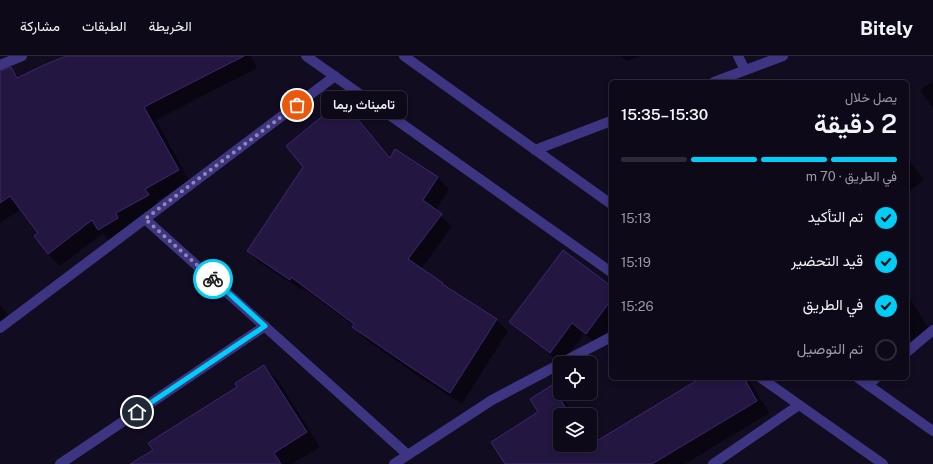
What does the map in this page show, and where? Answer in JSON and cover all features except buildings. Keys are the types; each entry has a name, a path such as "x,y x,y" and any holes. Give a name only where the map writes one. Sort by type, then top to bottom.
{"street":[{"path":"0,65 22,56"},
{"path":"306,56 609,271"},
{"path":"404,56 609,203"},
{"path":"738,56 745,70"},
{"path":"719,80 783,56"},
{"path":"0,328 335,76"},
{"path":"535,150 609,122"},
{"path":"145,219 408,455"},
{"path":"60,464 265,326"},
{"path":"909,350 933,330"},
{"path":"574,356 609,338"},
{"path":"394,464 492,400 553,367"},
{"path":"764,380 883,464"},
{"path":"861,380 933,431"},
{"path":"868,385 874,380"},
{"path":"713,464 799,405"}],"way so far":[{"path":"213,279 145,219 297,105"}],"place":[{"name":"تاميناث ريما","path":"297,105"}],"route":[{"path":"137,412 265,326 213,279"}]}
